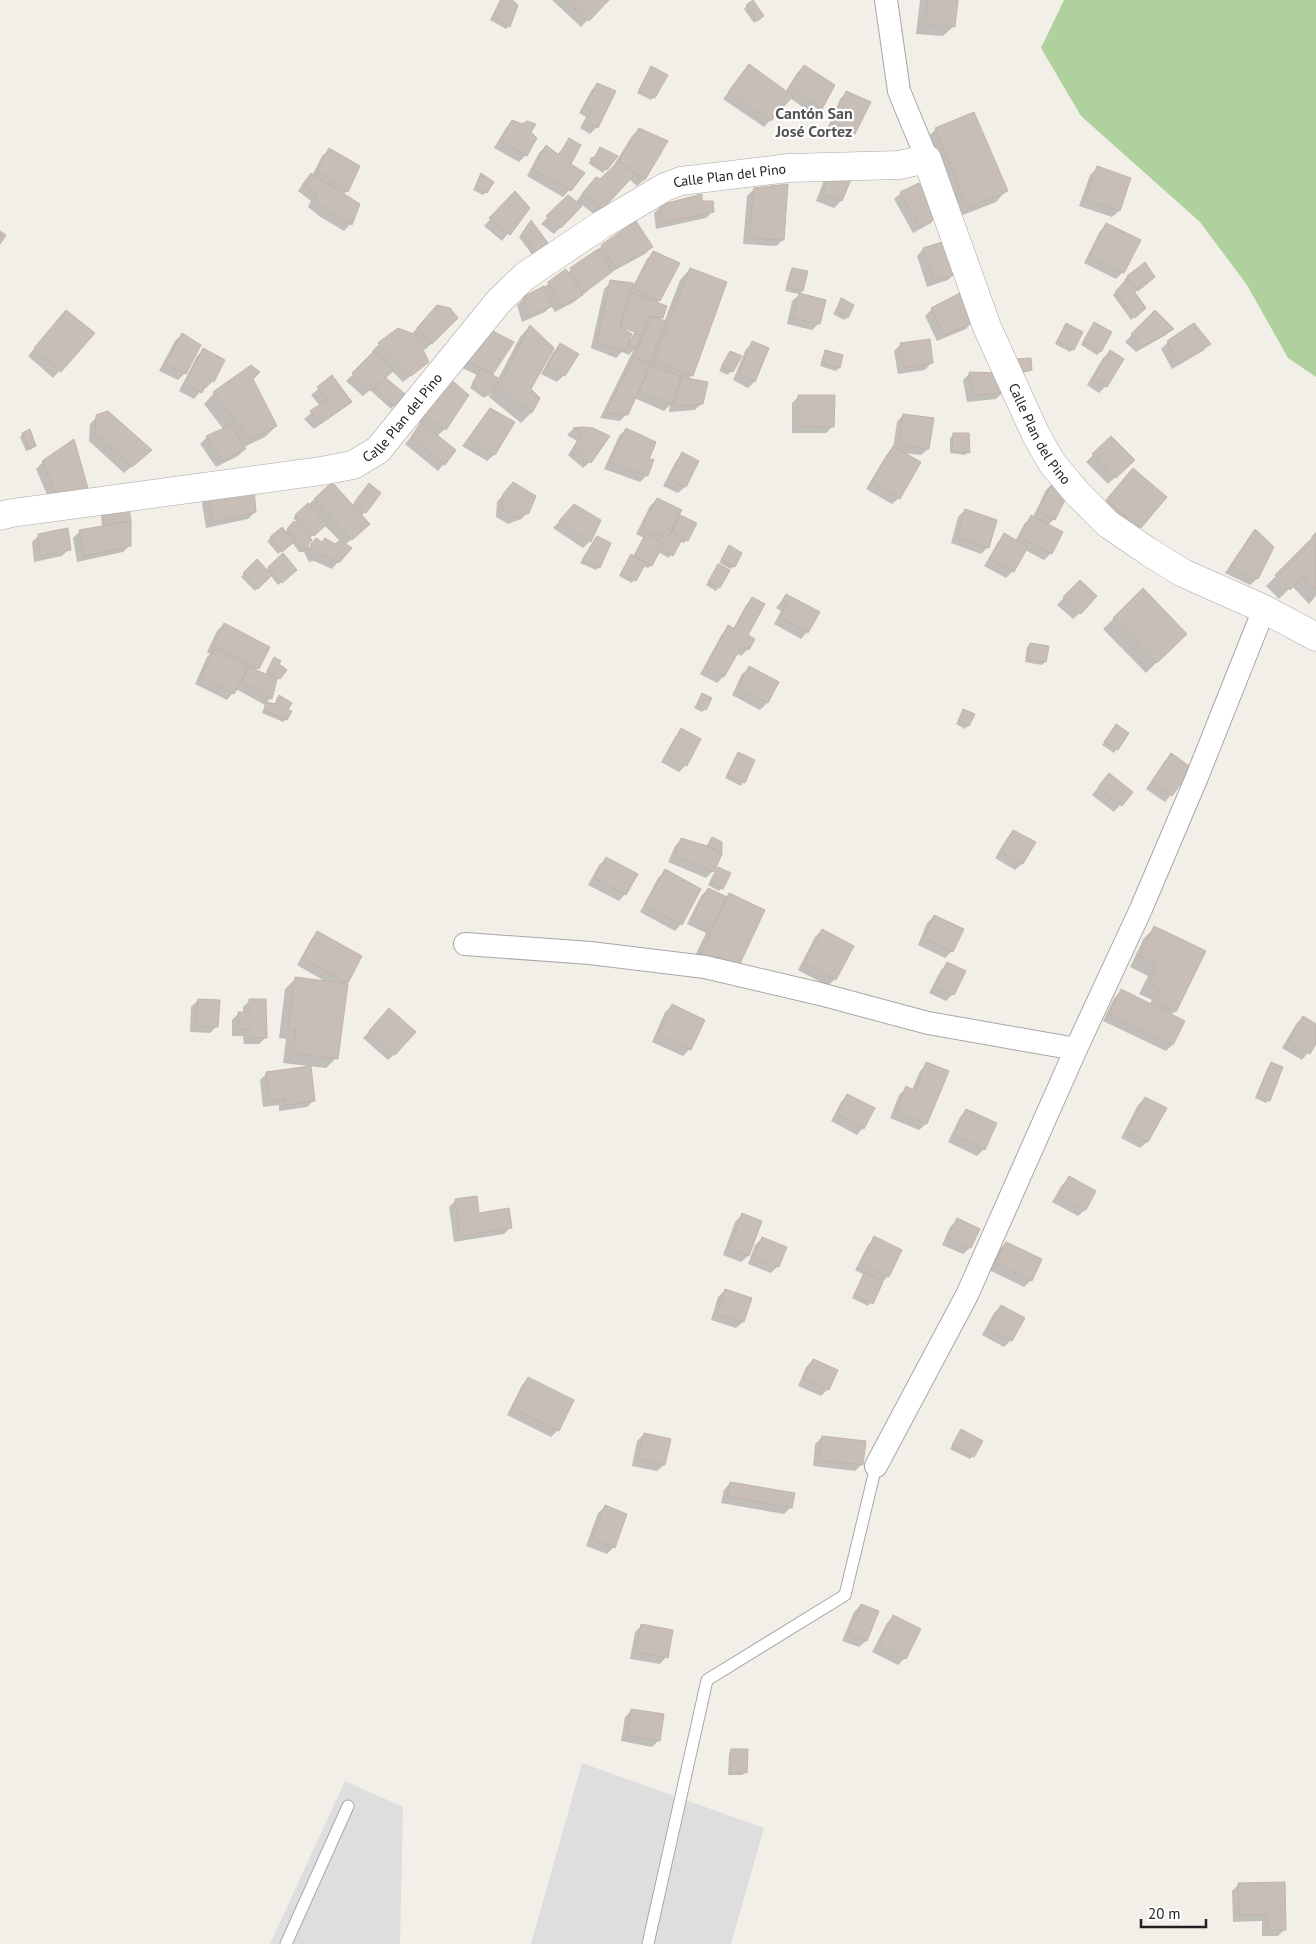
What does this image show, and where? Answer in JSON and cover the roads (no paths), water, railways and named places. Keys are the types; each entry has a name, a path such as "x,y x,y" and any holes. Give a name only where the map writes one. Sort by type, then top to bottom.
{"street":[{"path":"886,0 899,91 927,159"},
{"name":"Calle Plan del Pino","path":"0,516 321,471 352,464 378,450 498,301 525,276 601,225 665,187 681,181 789,168 899,165 927,159 986,327 1036,435 1052,463 1077,493 1108,524 1183,573 1264,609 1316,637"},
{"path":"876,1466 968,1295 1076,1049 1144,901 1197,777 1264,609"},
{"path":"465,944 590,952 705,967 928,1023 1076,1049"}],"lane":[{"path":"648,1944 707,1680 845,1595 876,1466"},
{"path":"286,1944 348,1806"}],"district":[{"name":"Cantón San José Cortez","path":"814,122"}]}
